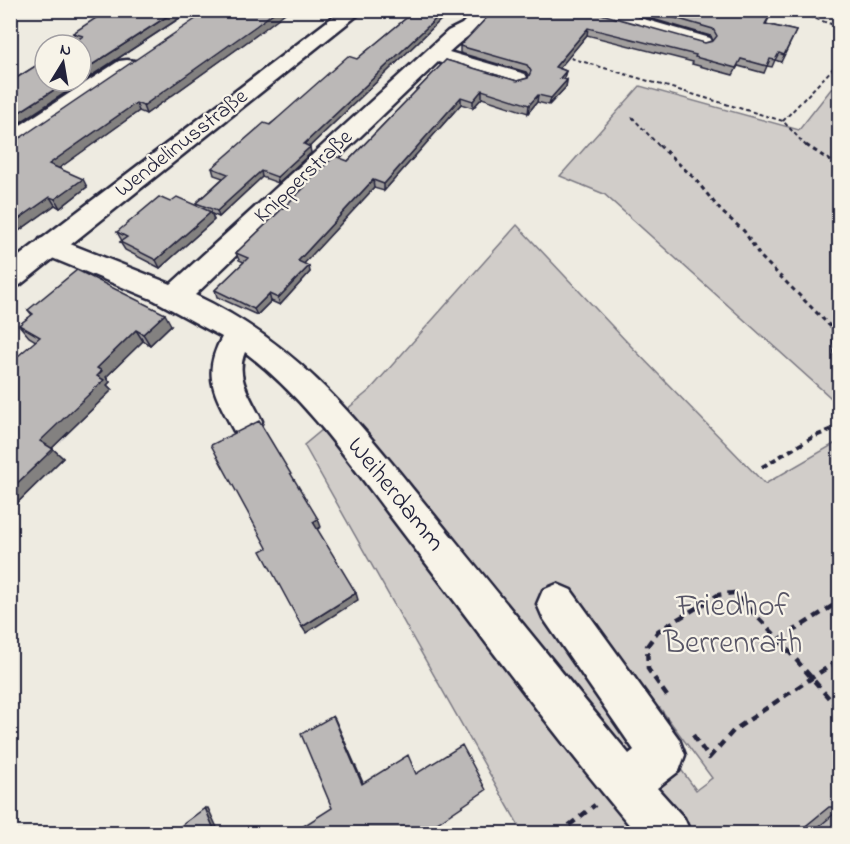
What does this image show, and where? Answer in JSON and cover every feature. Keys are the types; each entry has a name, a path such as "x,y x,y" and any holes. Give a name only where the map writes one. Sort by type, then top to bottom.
{"street":[{"name":"Wendelinusstraße","path":"10,278 355,10"},
{"name":"Knipperstraße","path":"173,298 456,35 469,28 486,10"},
{"path":"588,10 703,42"},
{"path":"10,143 144,55"},
{"path":"435,55 517,79"},
{"name":"Weiherdamm","path":"50,246 224,322 268,353 305,384 362,452 612,793 668,834"},
{"path":"241,334 231,345 225,359 225,374 232,396 246,421"},
{"path":"557,604 663,755 612,793"}],"path":[{"path":"789,10 840,27"},
{"path":"562,56 783,121 810,150 840,167"},
{"path":"783,121 840,61"},
{"path":"632,117 668,155 695,179 721,211 744,231 760,256 833,327 835,354 840,362"},
{"path":"762,467 813,438 840,426"},
{"path":"674,706 648,669 647,646 658,631 718,595 734,593 779,640 840,711"},
{"path":"779,640 840,601"},
{"path":"691,732 709,758 734,730 840,659"},
{"path":"558,834 612,793"}],"green space":[{"path":"839,79 839,405 604,194 560,176 640,86 799,130"},
{"name":"Friedhof Berrenrath","path":"517,225 765,484 839,441 839,833 523,833 304,445 370,390","holes":["660,708 712,778 696,790 644,719"]}],"building":[{"path":"108,10 177,10 93,64 93,33 73,33"},
{"path":"209,10 277,10 143,106 136,103 49,164 83,179 55,199 50,197 10,225 10,142 14,142 86,93 93,93 93,89"},
{"path":"416,10 445,10 304,144 310,147 277,177 261,171 217,211 196,203 228,174 212,168 264,123 270,125 348,56 357,59"},
{"path":"494,10 587,10 705,43 713,41 717,36 713,29 648,10 773,10 765,24 796,31 784,55 779,53 775,60 770,59 767,66 741,59 736,68 695,57 696,55 588,28 555,67 566,71 560,78 567,80 551,98 538,95 529,105 482,90 473,101 461,97 384,184 373,180 298,261 309,266 278,298 269,294 254,309 215,290 248,258 236,253 305,187 303,186 335,156 348,161 446,60 517,81 528,78 531,71 527,65 460,46"},
{"path":"33,68 33,93 49,93 10,118 10,82"},
{"path":"159,197 170,202 177,197 211,212 156,260 120,242 127,237 117,232"},
{"path":"77,270 165,314 143,334 136,330 97,368 102,371 97,376 104,380 40,441 53,449 10,490 10,363 40,337 19,325 33,314 28,310"},
{"path":"259,421 318,519 313,522 356,593 302,627 261,551 267,548 211,445"},
{"path":"333,716 362,784 408,755 416,774 462,745 486,790 421,834 291,834 332,808 301,734"},
{"path":"205,808 216,834 170,834"},
{"path":"840,809 840,834 810,834"}]}
